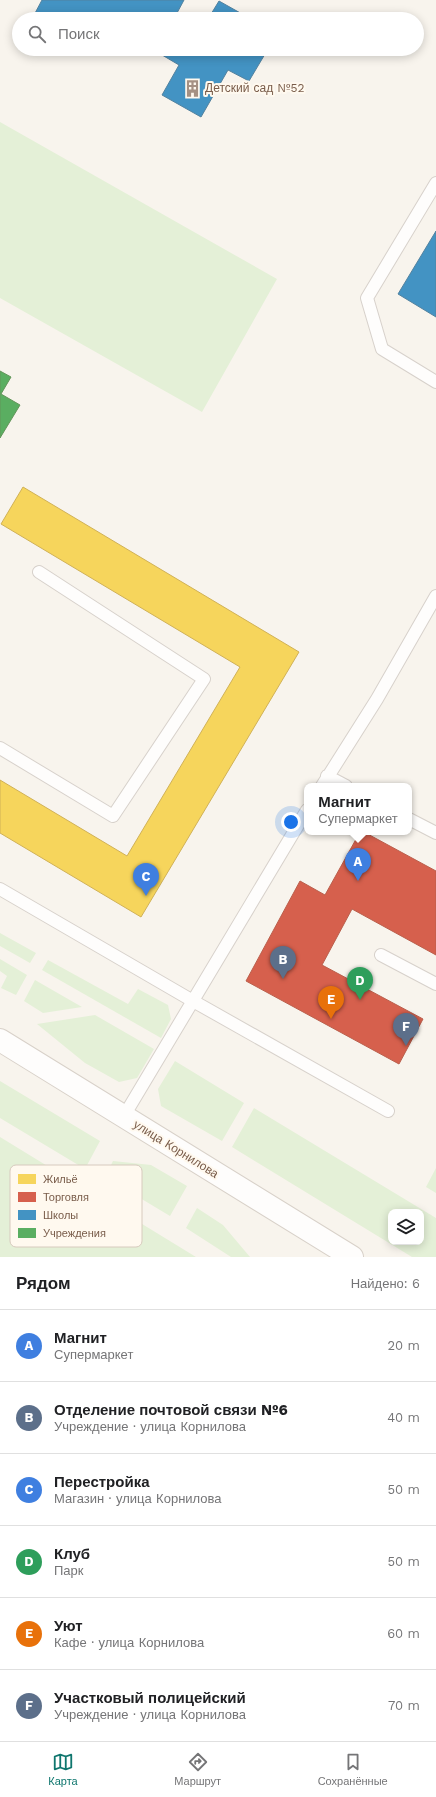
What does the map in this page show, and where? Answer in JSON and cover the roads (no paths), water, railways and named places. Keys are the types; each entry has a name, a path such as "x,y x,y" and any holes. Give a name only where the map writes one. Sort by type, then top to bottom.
{"main road":[{"name":"улица Корнилова","path":"0,1040 352,1257"}],"lane":[{"path":"436,183 367,298 382,349 436,382"},
{"path":"0,748 113,816 204,679 40,572"},
{"path":"324,781 376,699 436,596"},
{"path":"124,1116 304,815"},
{"path":"412,821 436,833"},
{"path":"0,889 193,1001 388,1111"},
{"path":"380,954 436,984"}],"place":[{"name":"Детский сад №52","path":"192,88"},
{"name":"Магнит","path":"358,881"},
{"name":"Перестройка","path":"146,896"},
{"name":"Отделение почтовой связи №6","path":"283,979"},
{"name":"Клуб","path":"360,1000"},
{"name":"Уют","path":"331,1019"},
{"name":"Участковый полицейский","path":"406,1046"}]}
